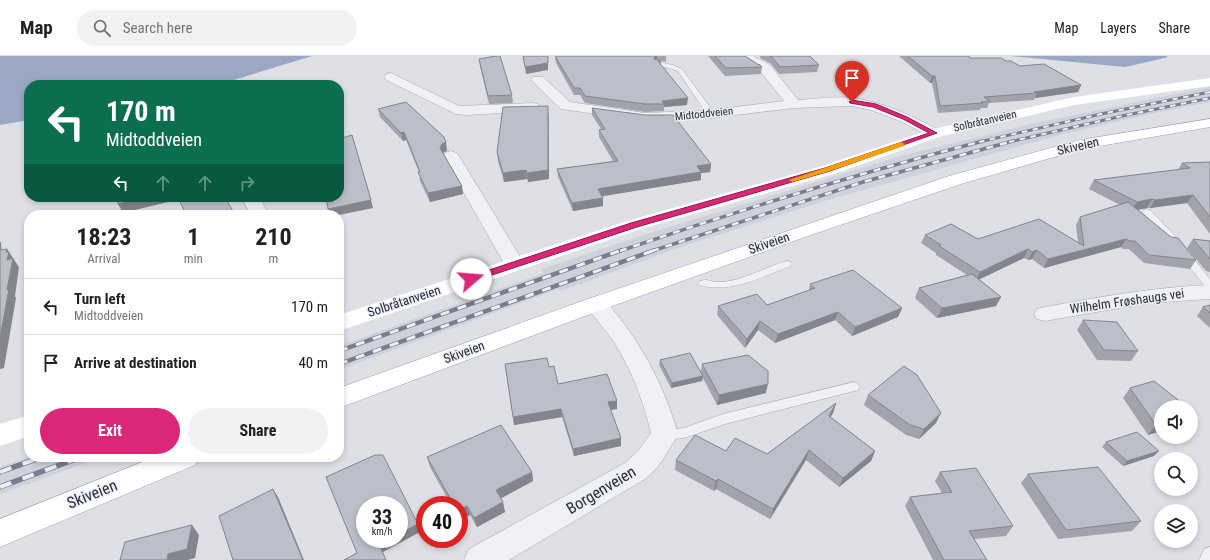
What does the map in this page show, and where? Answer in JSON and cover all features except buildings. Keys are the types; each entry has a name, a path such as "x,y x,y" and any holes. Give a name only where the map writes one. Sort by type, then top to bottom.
{"street":[{"path":"744,56 765,68 794,104"},
{"name":"Midtoddveien","path":"391,77 456,110 467,111 566,106 645,117 670,117 711,114 794,104 852,102 874,106 905,118 934,133"},
{"path":"538,80 566,106"},
{"name":"Solbråtanveien","path":"344,321 634,225 828,170 934,133 1074,101 1210,82"},
{"name":"Skiveien","path":"344,396 596,304 869,209 1022,160 1094,142 1210,123"},
{"path":"451,156 515,265"},
{"name":"Wilhelm Frøshaugs vei","path":"1045,314 1121,300 1194,292 1210,292"},
{"path":"596,304 613,323 627,343 660,410 665,435"},
{"path":"0,435 24,427"},
{"name":"Borgenveien","path":"480,560 635,471 648,459 665,435"},
{"name":"Skiveien","path":"0,533 173,462"}],"lane":[{"path":"658,64 671,66 680,70 711,114"},
{"path":"1146,212 1173,239 1210,286"},
{"path":"703,284 718,285 734,283 787,264"},
{"path":"665,435 684,434 723,419 854,387"},
{"path":"1207,560 1210,554"}],"shaded area":[{"path":"1210,87 1210,102 1060,135 821,202 675,249 561,291 559,289 344,368 344,344 544,273 541,269 656,231 904,155 1035,123"},
{"path":"24,459 24,462 88,462 0,494 0,467"}],"water":[{"path":"0,56 312,56 234,80 24,80 24,121 0,125"},
{"path":"1010,56 1168,56 1125,67"}],"railway":[{"path":"981,142 1101,114 1210,92"},
{"path":"1011,142 1122,116 1210,98"},
{"path":"620,251 800,193 981,142"},
{"path":"654,250 863,182 1011,142"},
{"path":"344,349 622,250"},
{"path":"344,362 654,250"},
{"path":"0,472 28,462"},
{"path":"0,487 68,462"}],"slow traffic":[{"path":"792,180 828,170 901,144"}],"route":[{"path":"471,279 634,225 828,170 934,133 905,118 874,106 852,102"}]}
